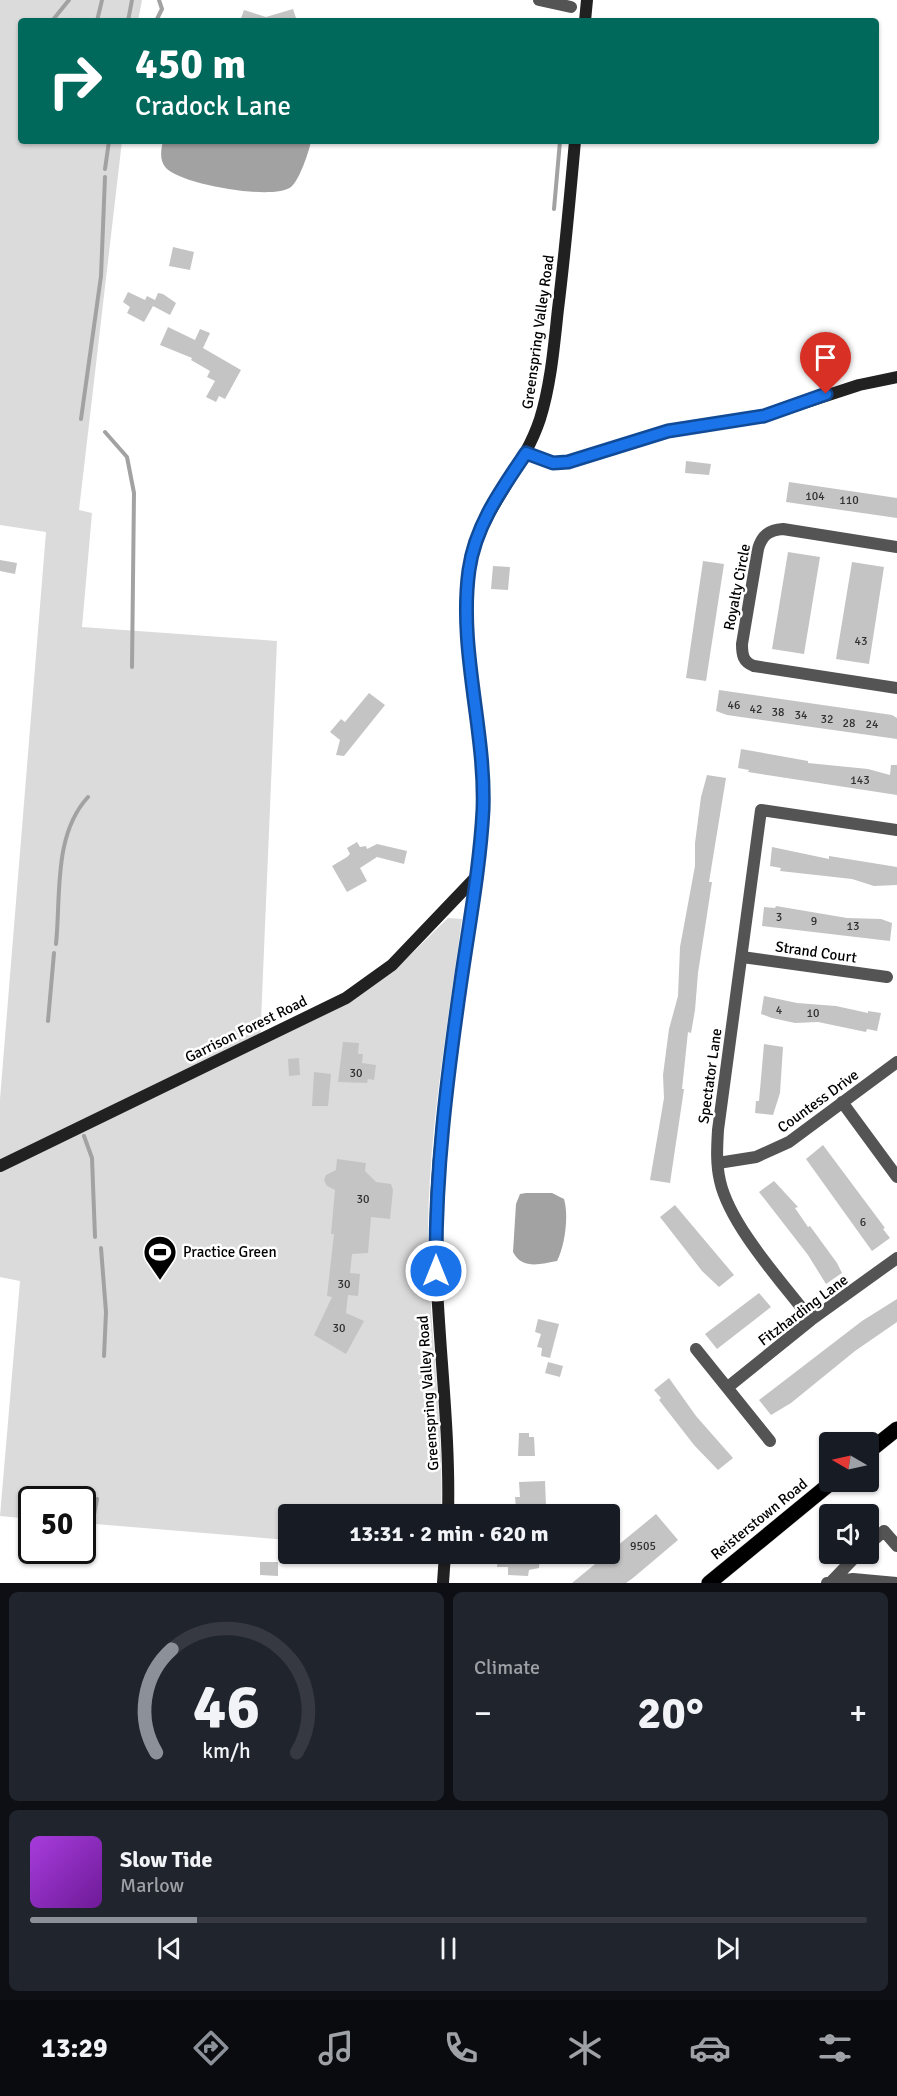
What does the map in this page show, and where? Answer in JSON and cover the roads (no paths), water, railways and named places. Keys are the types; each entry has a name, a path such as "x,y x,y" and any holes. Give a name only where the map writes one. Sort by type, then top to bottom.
{"main road":[{"path":"585,18 587,0"},
{"name":"Greenspring Valley Road","path":"448,1504 445,1412 436,1271 437,1198 446,1094 476,877 483,786 480,733 468,641 469,571 480,530 492,506 526,453 542,414 551,367 575,144"},
{"path":"526,453 553,463 568,462 668,431 764,416 859,385 897,377"},
{"name":"Garrison Forest Road","path":"0,1166 346,998 392,965 476,877"},
{"path":"879,1443 897,1429"},
{"name":"Reisterstown Road","path":"709,1583 820,1492"},
{"path":"443,1583 444,1564"}],"street":[{"path":"539,0 571,7"},
{"name":"Royalty Circle","path":"897,547 783,529 772,530 764,535 758,549 742,644 742,656 747,663 754,666 897,688"},
{"name":"Spectator Lane","path":"812,1320 739,1222 720,1182 718,1163 717,1130 761,810 897,830"},
{"name":"Strand Court","path":"742,957 887,977"},
{"name":"Countess Drive","path":"718,1163 750,1158 776,1149 897,1062"},
{"path":"842,1102 897,1177"},
{"name":"Fitzharding Lane","path":"728,1387 812,1320 897,1258"},
{"path":"696,1349 770,1441"},
{"path":"879,1536 885,1531 897,1546"},
{"path":"830,1582 848,1564"},
{"path":"830,1582 897,1583"}],"waterway":[{"path":"54,18 69,0"},
{"path":"98,18 102,0"},
{"path":"129,18 132,0"},
{"path":"158,18 162,9 159,0"},
{"path":"105,169 109,144"},
{"path":"554,209 560,144"},
{"path":"81,419 101,276 105,177"},
{"path":"105,432 127,457 134,493 132,667"},
{"path":"56,944 59,886 64,848 69,829 77,812 88,797"},
{"path":"48,1021 54,953"},
{"path":"84,1136 92,1158 95,1237"},
{"path":"101,1248 106,1312 104,1356"},
{"path":"96,1504 97,1499"}],"place":[{"name":"Practice Green","path":"160,1281"}]}
